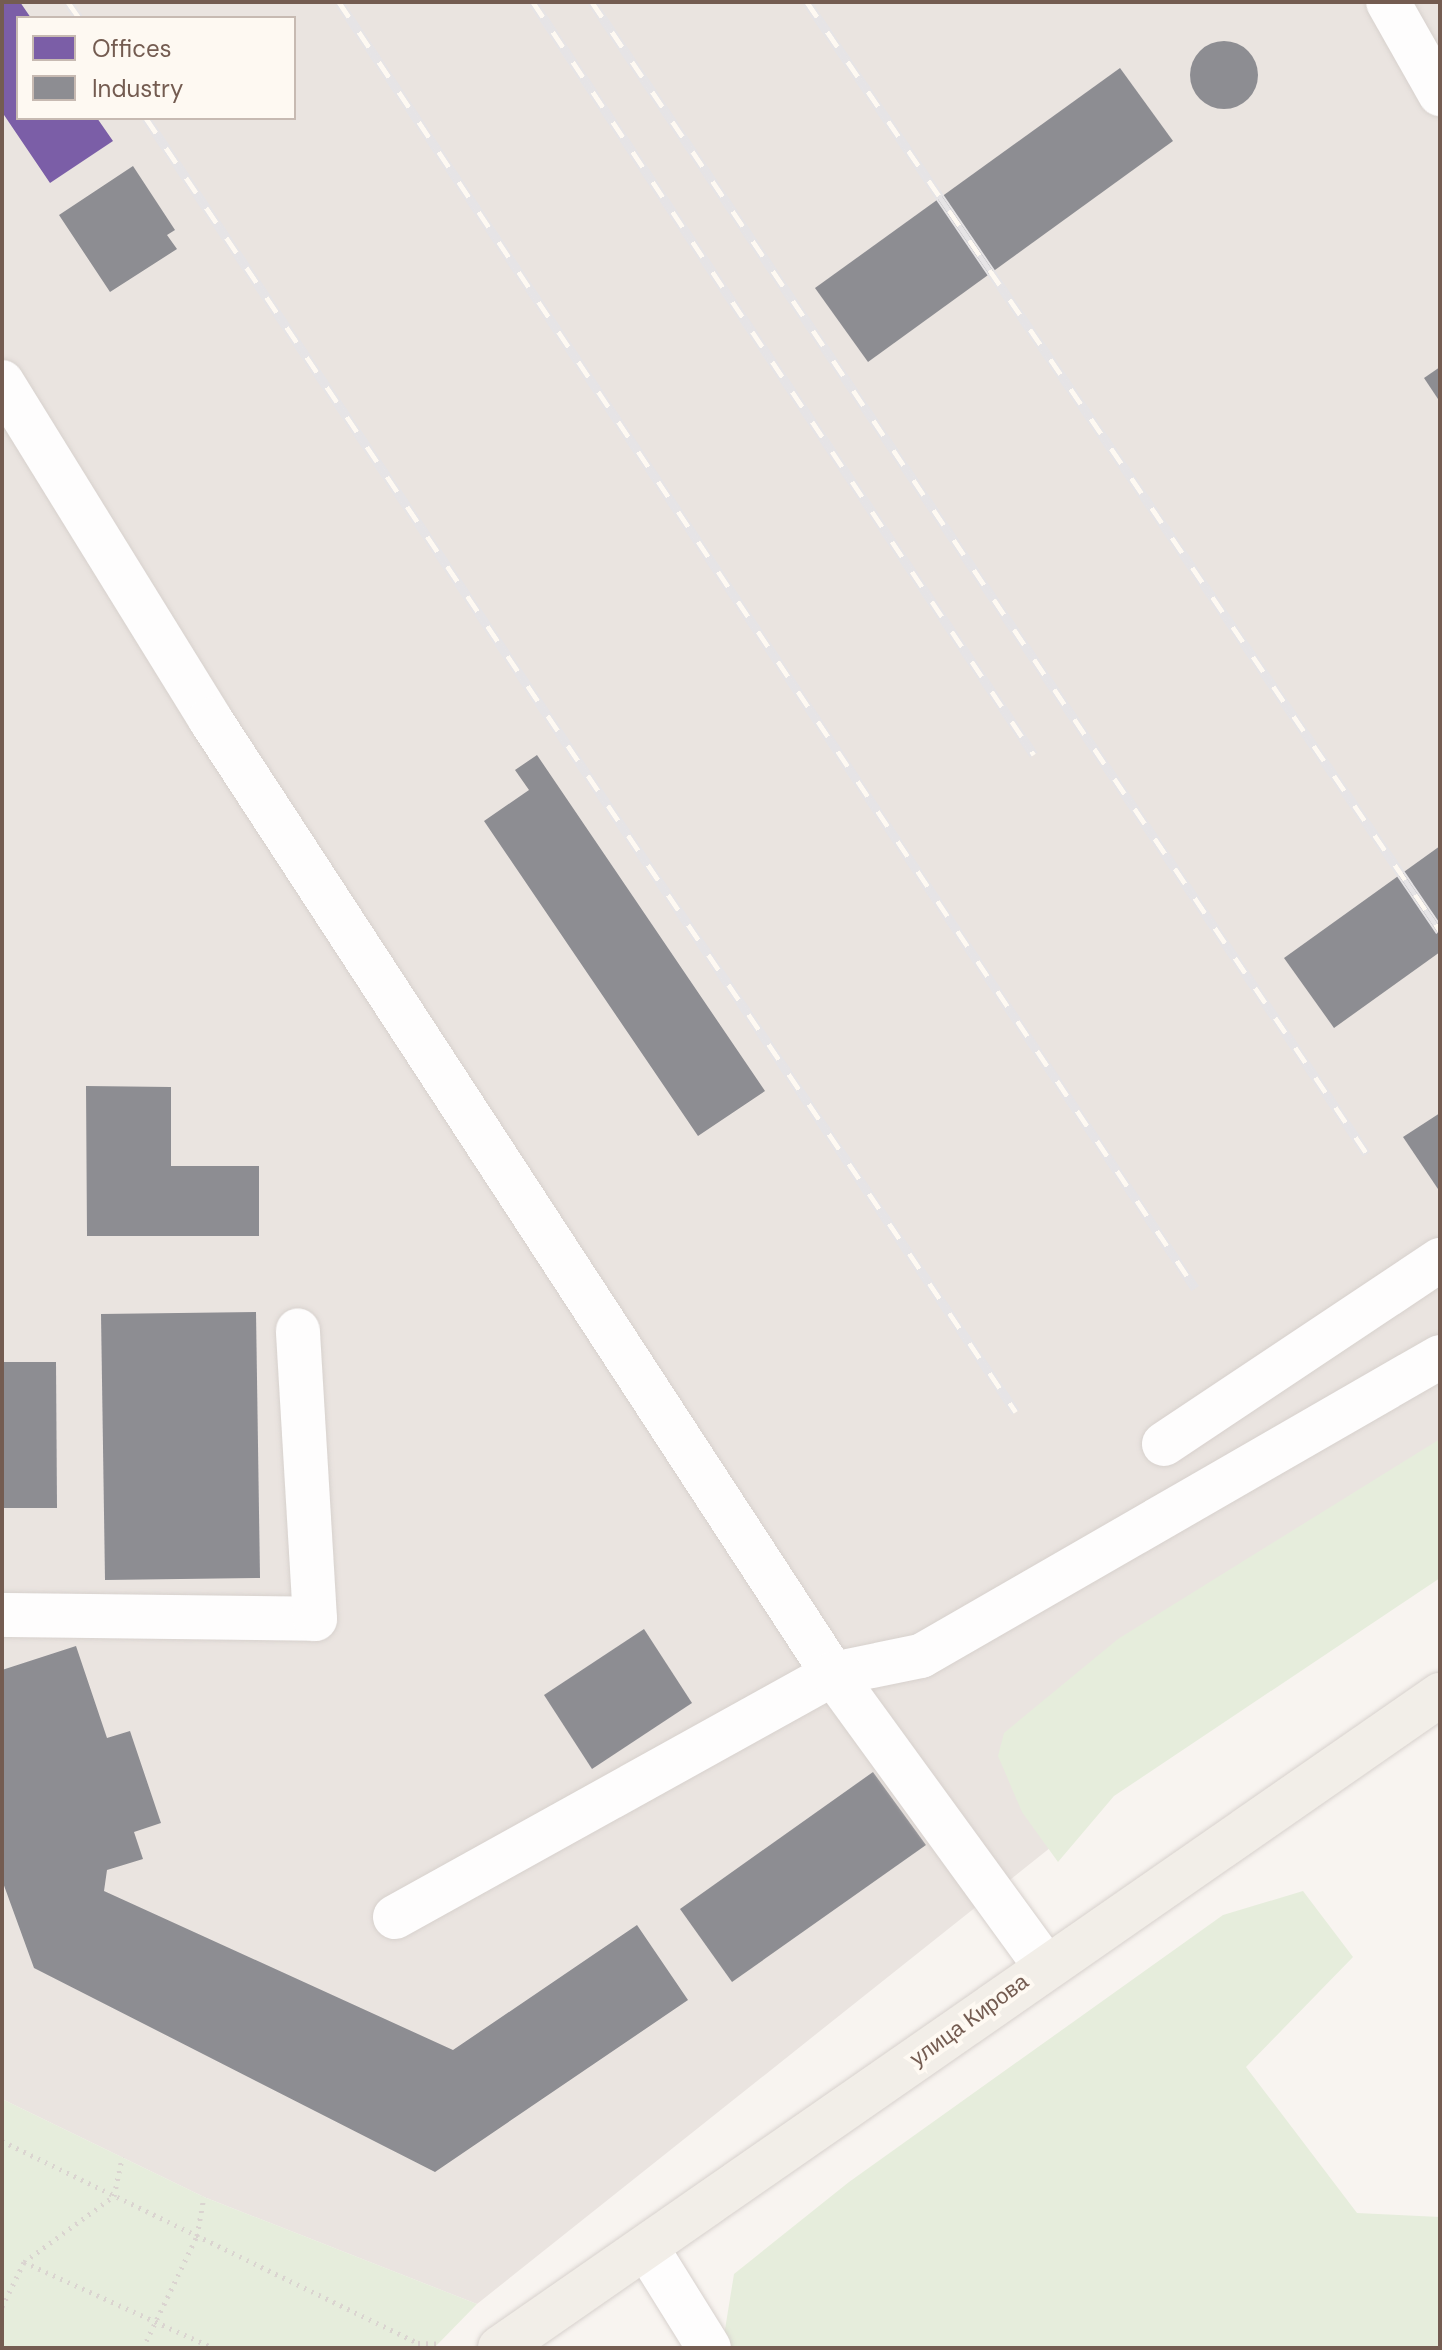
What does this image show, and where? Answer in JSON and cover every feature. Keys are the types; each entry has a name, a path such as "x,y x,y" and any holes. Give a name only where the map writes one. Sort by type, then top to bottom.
{"main road":[{"name":"улица Кирова","path":"500,2348 648,2250 1045,1966 1440,1695"}],"lane":[{"path":"1388,2 1440,94"},
{"path":"2,382 210,719 833,1674 1045,1966"},
{"path":"1164,1444 1440,1260"},
{"path":"2,1615 315,1619 298,1331"},
{"path":"395,1917 833,1674 921,1656 1440,1357"},
{"path":"648,2250 709,2348"}],"path":[{"path":"2,2141 418,2343 441,2344"},
{"path":"2,2307 24,2262 114,2196 122,2157"},
{"path":"143,2348 197,2236 204,2197"},
{"path":"24,2262 214,2348"},
{"path":"411,2348 418,2343"}],"shaded area":[{"path":"2,2 1440,2 1440,1496 1070,1832 477,2304 204,2197 2,2099"}],"green space":[{"path":"1440,1439 1440,1578 1114,1796 1058,1862 1022,1812 998,1756 1004,1733 1118,1639"},
{"path":"1303,1891 1353,1957 1246,2067 1357,2213 1440,2217 1440,2348 722,2348 734,2274 849,2182 1223,1915"},
{"path":"2,2099 204,2197 477,2304 434,2348 2,2348"}],"building: Offices":[{"path":"2,2 20,2 30,16 16,16 16,120 98,120 113,141 50,183 2,112"}],"building: Industry":[{"path":"1224,41 1248,51 1258,75 1248,99 1224,109 1200,99 1190,75 1200,51"},
{"path":"1120,68 1173,141 868,362 815,288"},
{"path":"133,166 175,230 167,235 177,249 110,292 59,215"},
{"path":"1440,367 1440,402 1424,378"},
{"path":"537,755 765,1091 698,1136 484,821 529,790 515,770"},
{"path":"1440,846 1440,952 1334,1028 1284,958"},
{"path":"86,1086 171,1087 171,1166 259,1166 259,1236 87,1236"},
{"path":"1440,1113 1440,1192 1403,1137"},
{"path":"256,1312 260,1578 105,1580 101,1314"},
{"path":"2,1362 56,1362 57,1508 2,1508"},
{"path":"644,1629 692,1703 592,1769 544,1695"},
{"path":"76,1646 107,1738 130,1731 161,1823 134,1832 143,1859 107,1870 104,1891 453,2050 637,1925 688,2000 435,2172 34,1968 2,1880 2,1670"},
{"path":"873,1772 926,1845 732,1982 680,1909"}],"railway":[{"path":"68,2 78,16"},
{"path":"339,2 1195,1288"},
{"path":"533,2 1034,755"},
{"path":"592,2 1367,1154"},
{"path":"807,2 1440,931"},
{"path":"147,120 1016,1412"}]}
